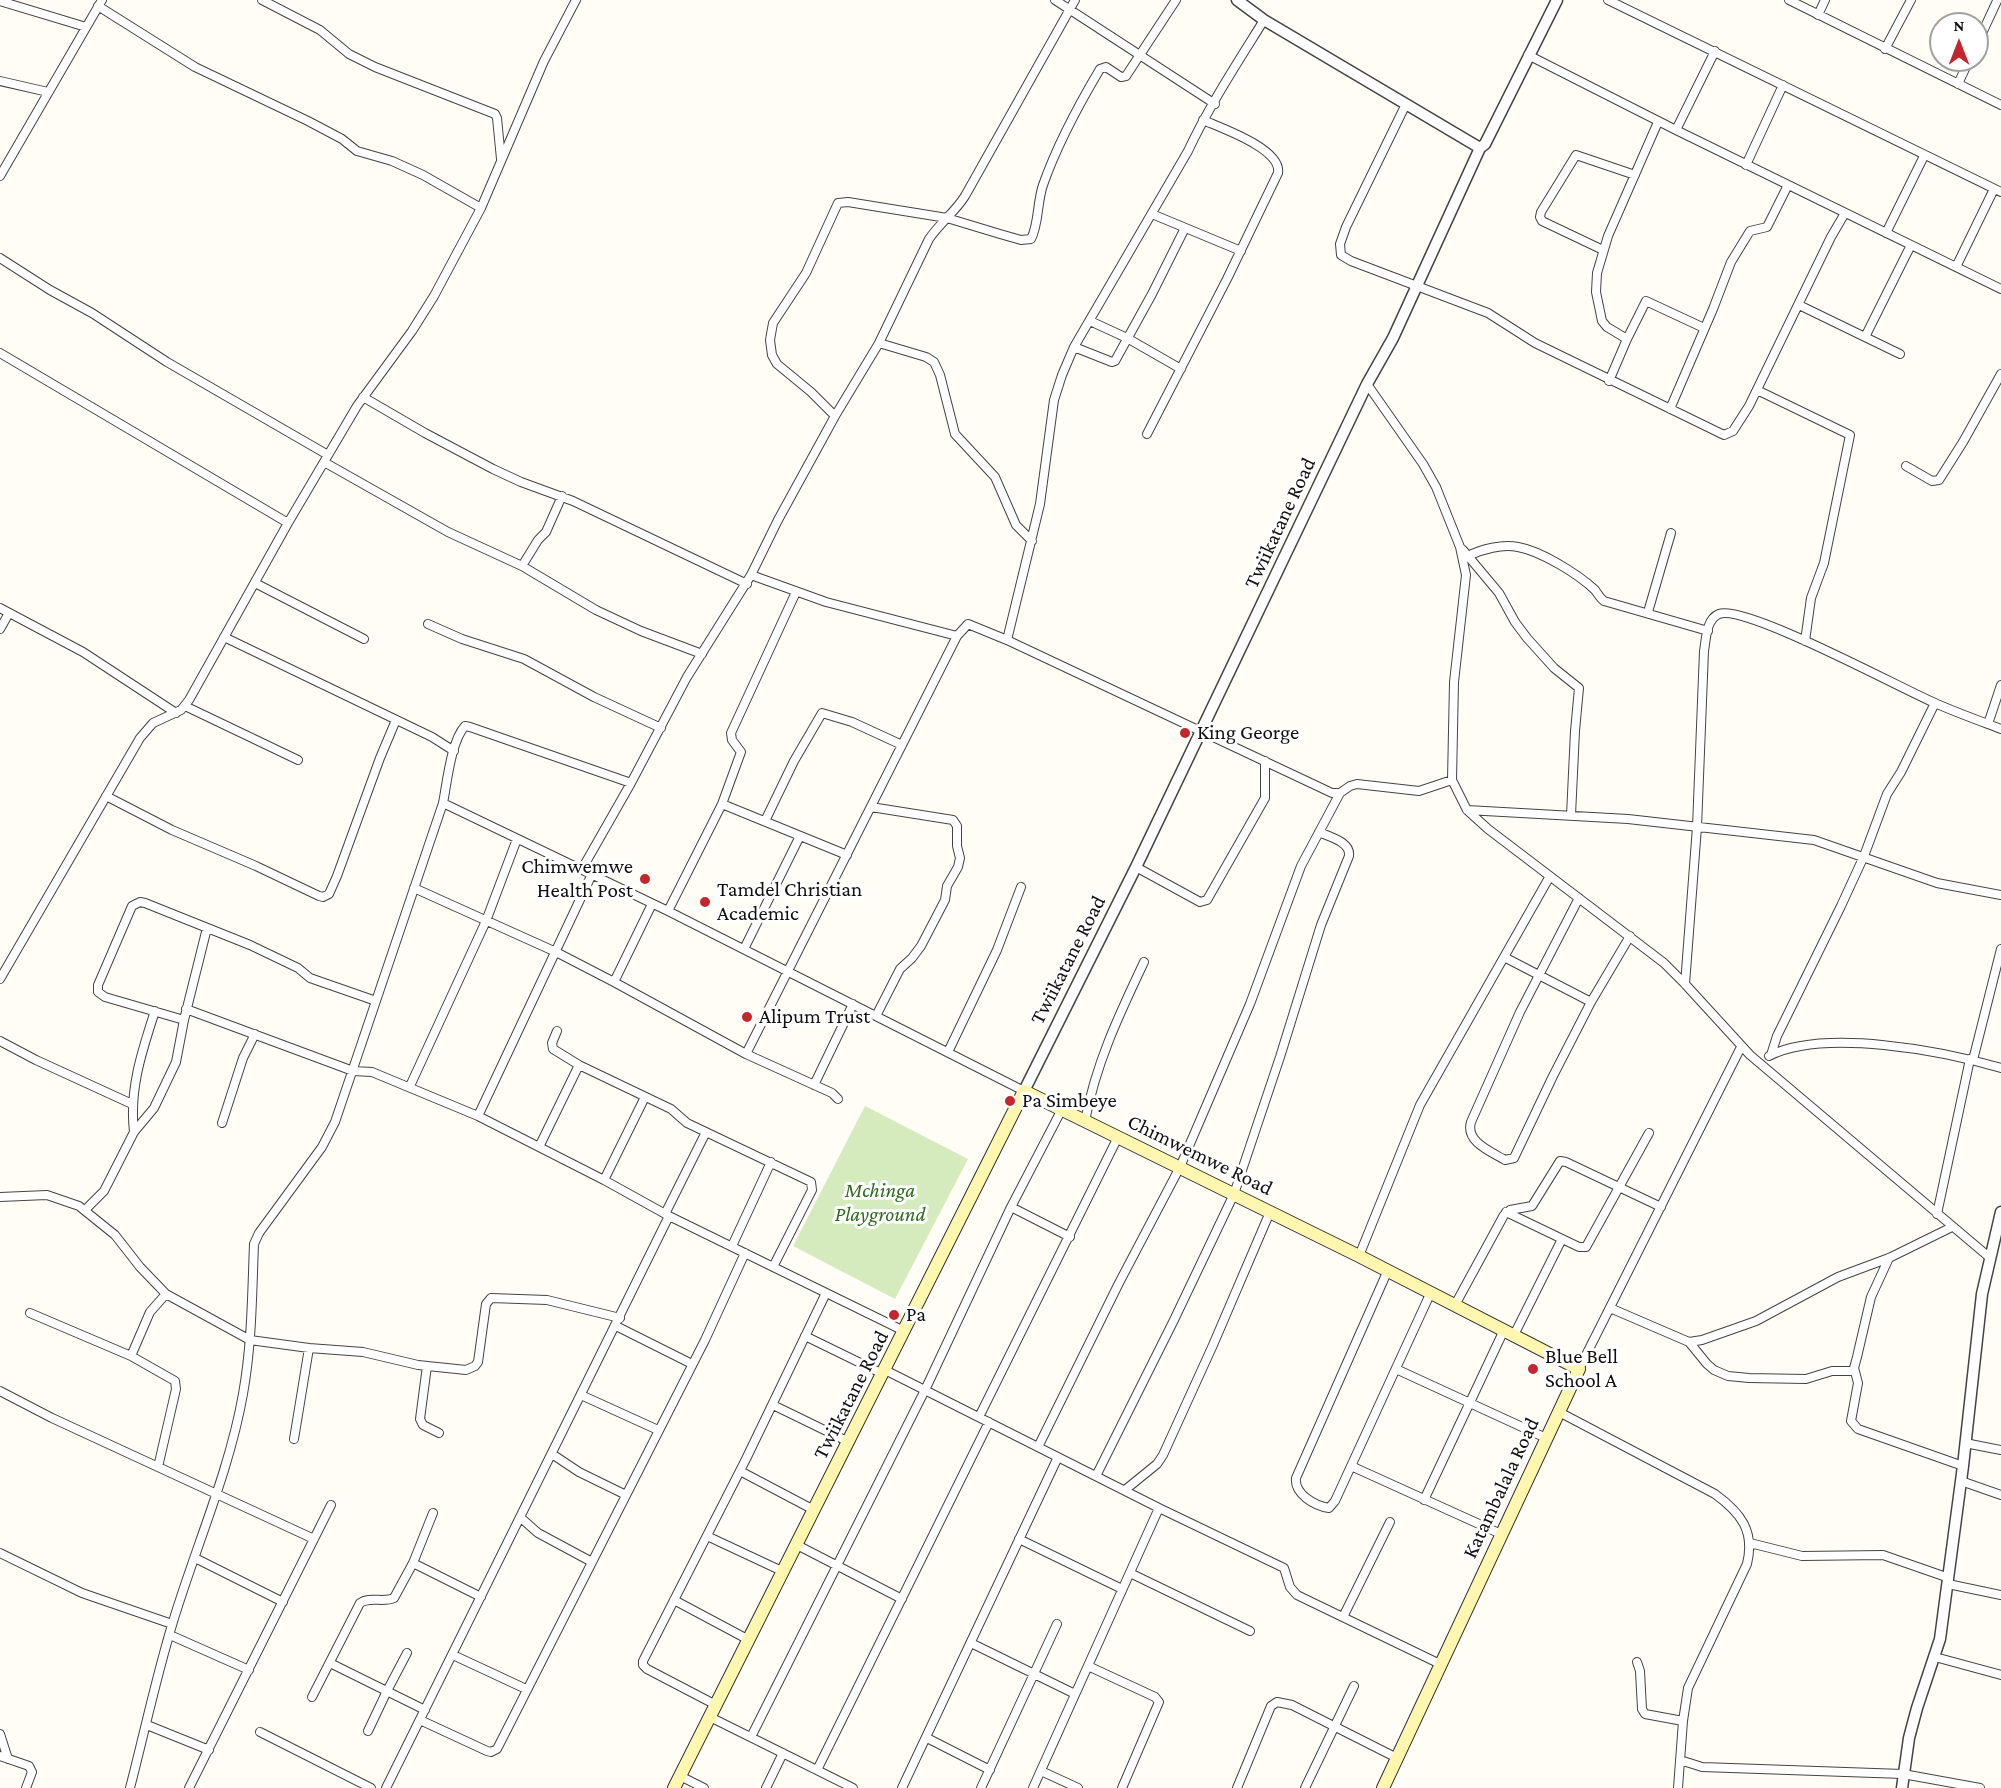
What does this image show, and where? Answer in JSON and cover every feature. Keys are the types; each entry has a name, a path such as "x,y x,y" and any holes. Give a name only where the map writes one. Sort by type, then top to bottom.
{"main road":[{"name":"Chimwemwe Road","path":"1024,1091 1388,1270 1579,1369"},
{"name":"Twiikatane Road","path":"674,1788 1024,1091"},
{"name":"Katambalala Road","path":"1383,1788 1579,1369"}],"street":[{"path":"262,0 318,28 349,54 375,67 495,114 501,163"},
{"path":"0,979 146,730 153,723 185,705 288,523 363,397 417,322 438,288 481,208 544,61 576,0"},
{"path":"1054,0 1215,104"},
{"path":"582,869 702,654 749,579 778,520 835,416 879,343 934,231 957,209 965,196 1075,0"},
{"path":"835,416 811,392 777,364 772,355 770,340 773,323 806,273 837,205 848,202 947,218 1011,237 1031,239 1044,181 1095,77 1104,67 1124,77 1128,74 1176,0"},
{"path":"1237,0 1264,20 1482,146"},
{"name":"Twiikatane Road","path":"1024,1091 1202,731 1367,384 1393,338 1482,146 1557,0"},
{"path":"1608,0 1924,156 1998,190 1956,267"},
{"path":"1788,0 2001,105"},
{"path":"1818,15 1825,0"},
{"path":"1885,48 1911,0"},
{"path":"1989,19 1998,1"},
{"path":"0,2 86,27"},
{"path":"0,176 100,3 160,47 195,67 308,121 342,139 357,151 392,161 423,175 481,208"},
{"path":"1007,640 1042,496 1054,399 1062,375 1074,347 1188,151 1203,120 1215,104 1264,20"},
{"path":"1676,130 1715,51"},
{"path":"1528,55 1658,122 2001,289"},
{"path":"1958,84 1964,72"},
{"path":"0,81 48,92"},
{"path":"1746,165 1783,85"},
{"path":"1406,104 1346,227 1340,250 1341,255 1351,261 1488,313 1535,343 1723,434 1728,435 1733,431 1749,406 1831,237 1845,213"},
{"path":"1147,434 1276,181 1279,165 1273,157 1254,144 1203,120"},
{"path":"1627,339 1607,327 1600,315 1596,292 1597,273 1603,250 1658,122"},
{"path":"1603,250 1542,221 1541,212 1576,154 1635,175"},
{"path":"1886,233 1924,156"},
{"path":"1670,409 1734,256 1750,231 1767,227 1788,185"},
{"path":"1152,214 1241,251"},
{"path":"1074,347 1113,362 1152,294 1185,228"},
{"path":"1865,338 1911,245"},
{"path":"0,258 448,532 522,566 612,618 702,654"},
{"path":"1610,381 1646,301 1704,328"},
{"path":"1799,305 1900,354"},
{"path":"1090,321 1127,338 1180,369"},
{"path":"879,343 927,357 934,362 940,375 955,434 995,477 1016,525 1032,541"},
{"path":"0,353 288,523"},
{"path":"1906,466 1932,481 1939,480 2001,374"},
{"path":"1367,384 1424,464 1436,487 1460,547 1466,575 1454,682 1452,780 1467,810 1488,829 1664,963 1758,1063 1989,1257"},
{"path":"1757,390 1850,435 1824,563 1811,598 1804,641"},
{"path":"363,397 424,433 493,469 521,482 562,496 749,579 826,602 957,636"},
{"path":"522,566 538,540 546,532 562,496"},
{"path":"1648,612 1671,532"},
{"path":"1460,547 1498,593 1527,638 1554,668 1579,688 1571,815"},
{"path":"1468,556 1493,548 1519,547 1543,556 1576,575 1604,601 1708,631"},
{"path":"255,583 364,639"},
{"path":"668,911 722,804 741,752 732,740 731,734 796,592"},
{"path":"0,608 83,652 176,712"},
{"path":"0,629 9,613"},
{"path":"1685,984 1697,827 1704,651 1713,618 1718,614 1731,614 1762,622 1935,703 2001,729"},
{"path":"428,624 462,639 524,659 594,697 661,728"},
{"path":"746,1054 957,636 969,624 1332,793 1340,793"},
{"path":"225,637 396,720 454,751"},
{"path":"1988,724 2001,686"},
{"path":"1771,1055 1777,1036 1841,906 1887,794 1901,772 1935,703"},
{"path":"185,705 298,760"},
{"path":"765,821 794,761 822,713 852,722 902,745"},
{"path":"106,796 172,830 319,896 325,896 329,894 337,876 396,720"},
{"path":"130,1788 172,1624 216,1494 241,1404 250,1340 254,1244 329,1135 353,1071 442,803 454,751 462,729 467,726 631,783"},
{"path":"1136,867 1200,902 1207,900 1264,798 1265,761"},
{"path":"1038,1447 1119,1283 1180,1167 1250,1004 1293,884 1340,793 1357,784 1419,792 1452,780"},
{"name":"Chimwemwe Road","path":"442,803 668,911 1024,1091"},
{"path":"722,804 847,855"},
{"path":"871,807 953,820 957,826 957,846 960,858 958,867 947,886 945,900 921,946 900,969 876,1016"},
{"path":"1467,810 1571,815 1814,840 1936,884 2001,895"},
{"path":"1096,1476 1234,1194 1321,925 1349,856 1350,851 1347,845 1319,832"},
{"path":"744,949 800,836"},
{"path":"410,1086 486,921 517,838"},
{"path":"478,1116 592,874"},
{"path":"1359,1256 1420,1105 1550,876"},
{"path":"948,1052 997,950 1021,887"},
{"path":"414,888 556,952 746,1054 832,1093 838,1099"},
{"path":"1578,897 1521,1012 1469,1128 1478,1143 1506,1160 1512,1160 1552,1076 1591,1002 1630,936"},
{"path":"184,1020 105,997 98,992 132,906 140,902 207,928 298,968 310,978 376,1001"},
{"path":"614,982 652,904"},
{"path":"85,1210 104,1191 134,1132 154,1108 176,1062 186,1009 207,928"},
{"path":"1937,1214 1971,1059 2001,949"},
{"path":"1504,957 1591,1002"},
{"path":"1085,1121 1094,1080 1112,1029 1144,962"},
{"path":"814,1085 853,1004"},
{"path":"186,1009 353,1071 372,1072 478,1116 667,1215 904,1331"},
{"path":"134,1132 132,1104 138,1066 154,1011"},
{"path":"557,1031 552,1048 579,1065 671,1109 687,1123 808,1179 812,1187 773,1267"},
{"path":"222,1123 243,1058 255,1034"},
{"path":"0,1041 132,1104"},
{"path":"1758,1063 1771,1055 1792,1048 1848,1042 1971,1059 2001,1068"},
{"name":"Katambalala Road","path":"1579,1369 1742,1047"},
{"path":"539,1147 579,1065"},
{"path":"604,1180 645,1096"},
{"path":"751,1737 925,1390 1011,1207 1062,1109"},
{"path":"386,1788 618,1322 706,1132"},
{"path":"1506,1212 1581,1248 1586,1247 1649,1133"},
{"path":"979,1417 1118,1137"},
{"path":"1455,1305 1506,1212 1532,1206 1557,1163 1563,1161 1661,1207"},
{"path":"732,1246 771,1162"},
{"path":"0,1197 47,1195 73,1203 115,1235 140,1267 166,1294 250,1340 343,1350 427,1366 466,1370 475,1366 479,1357 486,1304 491,1298 547,1300 618,1322 692,1364"},
{"path":"1011,1207 1070,1237"},
{"path":"1125,1490 1156,1464 1163,1455 1213,1345 1269,1212"},
{"path":"1902,1788 1902,1774 1917,1708 1935,1657 1948,1581 1963,1466 1975,1343 1989,1257 2001,1212"},
{"path":"1689,1342 1702,1340 1755,1321 1838,1277 1889,1258 1952,1227"},
{"path":"1424,1500 1469,1402 1562,1239"},
{"path":"420,1720 487,1751 494,1751 626,1495 745,1253"},
{"path":"1889,1258 1871,1297 1854,1371 1858,1378 1851,1416 1853,1425 1858,1429 1963,1466"},
{"path":"1388,1270 1297,1473 1296,1489 1321,1507 1329,1508 1335,1501 1431,1292"},
{"path":"826,1293 773,1405 643,1665 751,1737 853,1788"},
{"path":"131,1356 150,1312 166,1294"},
{"path":"1610,1308 1689,1342 1707,1364 1720,1374 1749,1378 1806,1379 1832,1371 1854,1371"},
{"path":"30,1313 131,1356 169,1376 176,1384 158,1467"},
{"path":"805,1336 925,1390 1159,1508 1281,1566 1284,1568 1293,1591 1440,1664"},
{"path":"294,1439 309,1348"},
{"path":"427,1366 420,1419 423,1425 439,1432"},
{"path":"1396,1369 1546,1438"},
{"path":"0,1392 314,1539"},
{"path":"581,1395 658,1430"},
{"path":"773,1405 849,1442"},
{"path":"1559,1412 1715,1494 1739,1517 1750,1537 1748,1564 1691,1678 1683,1721 1678,1788"},
{"path":"817,1770 989,1422"},
{"path":"1965,1443 2001,1450"},
{"path":"552,1454 579,1472 626,1495"},
{"path":"902,1788 1058,1457"},
{"path":"1351,1466 1501,1534"},
{"path":"740,1472 814,1510"},
{"path":"1961,1481 2001,1495"},
{"path":"189,1788 331,1505"},
{"path":"1033,1788 1159,1508"},
{"path":"312,1697 360,1603 367,1599 394,1598 413,1563 433,1513"},
{"path":"521,1518 538,1533 591,1562"},
{"path":"1343,1617 1390,1521"},
{"path":"707,1536 783,1572"},
{"path":"1020,1539 1122,1589"},
{"path":"1750,1543 1802,1556 1883,1555 1948,1581 2001,1595"},
{"path":"797,1545 902,1599"},
{"path":"0,1553 81,1593 172,1624"},
{"path":"195,1558 283,1602"},
{"path":"413,1563 482,1597"},
{"path":"1130,1573 1250,1631"},
{"path":"674,1600 749,1640"},
{"path":"981,1788 1057,1624"},
{"path":"170,1635 249,1670"},
{"path":"971,1642 1075,1694"},
{"path":"368,1731 407,1653"},
{"path":"453,1654 526,1689"},
{"path":"1935,1657 2001,1675"},
{"path":"1637,1662 1640,1671 1642,1709 1645,1714 1683,1721"},
{"path":"330,1663 425,1710"},
{"path":"1088,1666 1155,1697 1159,1702 1122,1788"},
{"path":"1305,1788 1354,1686"},
{"path":"1237,1788 1274,1703 1287,1703 1397,1758"},
{"path":"147,1725 208,1750"},
{"path":"260,1732 371,1788"},
{"path":"0,1734 4,1758 29,1766 31,1769 26,1788"},
{"path":"927,1738 990,1770"},
{"path":"766,1788 783,1753"},
{"path":"1680,1760 1701,1767 1902,1774 1980,1788"},
{"path":"1041,1771 1078,1788"},
{"path":"680,1776 704,1788"}],"green space":[{"name":"Mchinga Playground","path":"865,1106 968,1159 895,1299 793,1246"}],"place":[{"name":"King George","path":"1185,733"},
{"name":"Chimwemwe Health Post","path":"645,879"},
{"name":"Tamdel Christian Academic","path":"705,902"},
{"name":"Alipum Trust","path":"747,1017"},
{"name":"Pa Simbeye","path":"1010,1101"},
{"name":"Pa","path":"894,1315"},
{"name":"Blue Bell School A","path":"1533,1369"}]}
